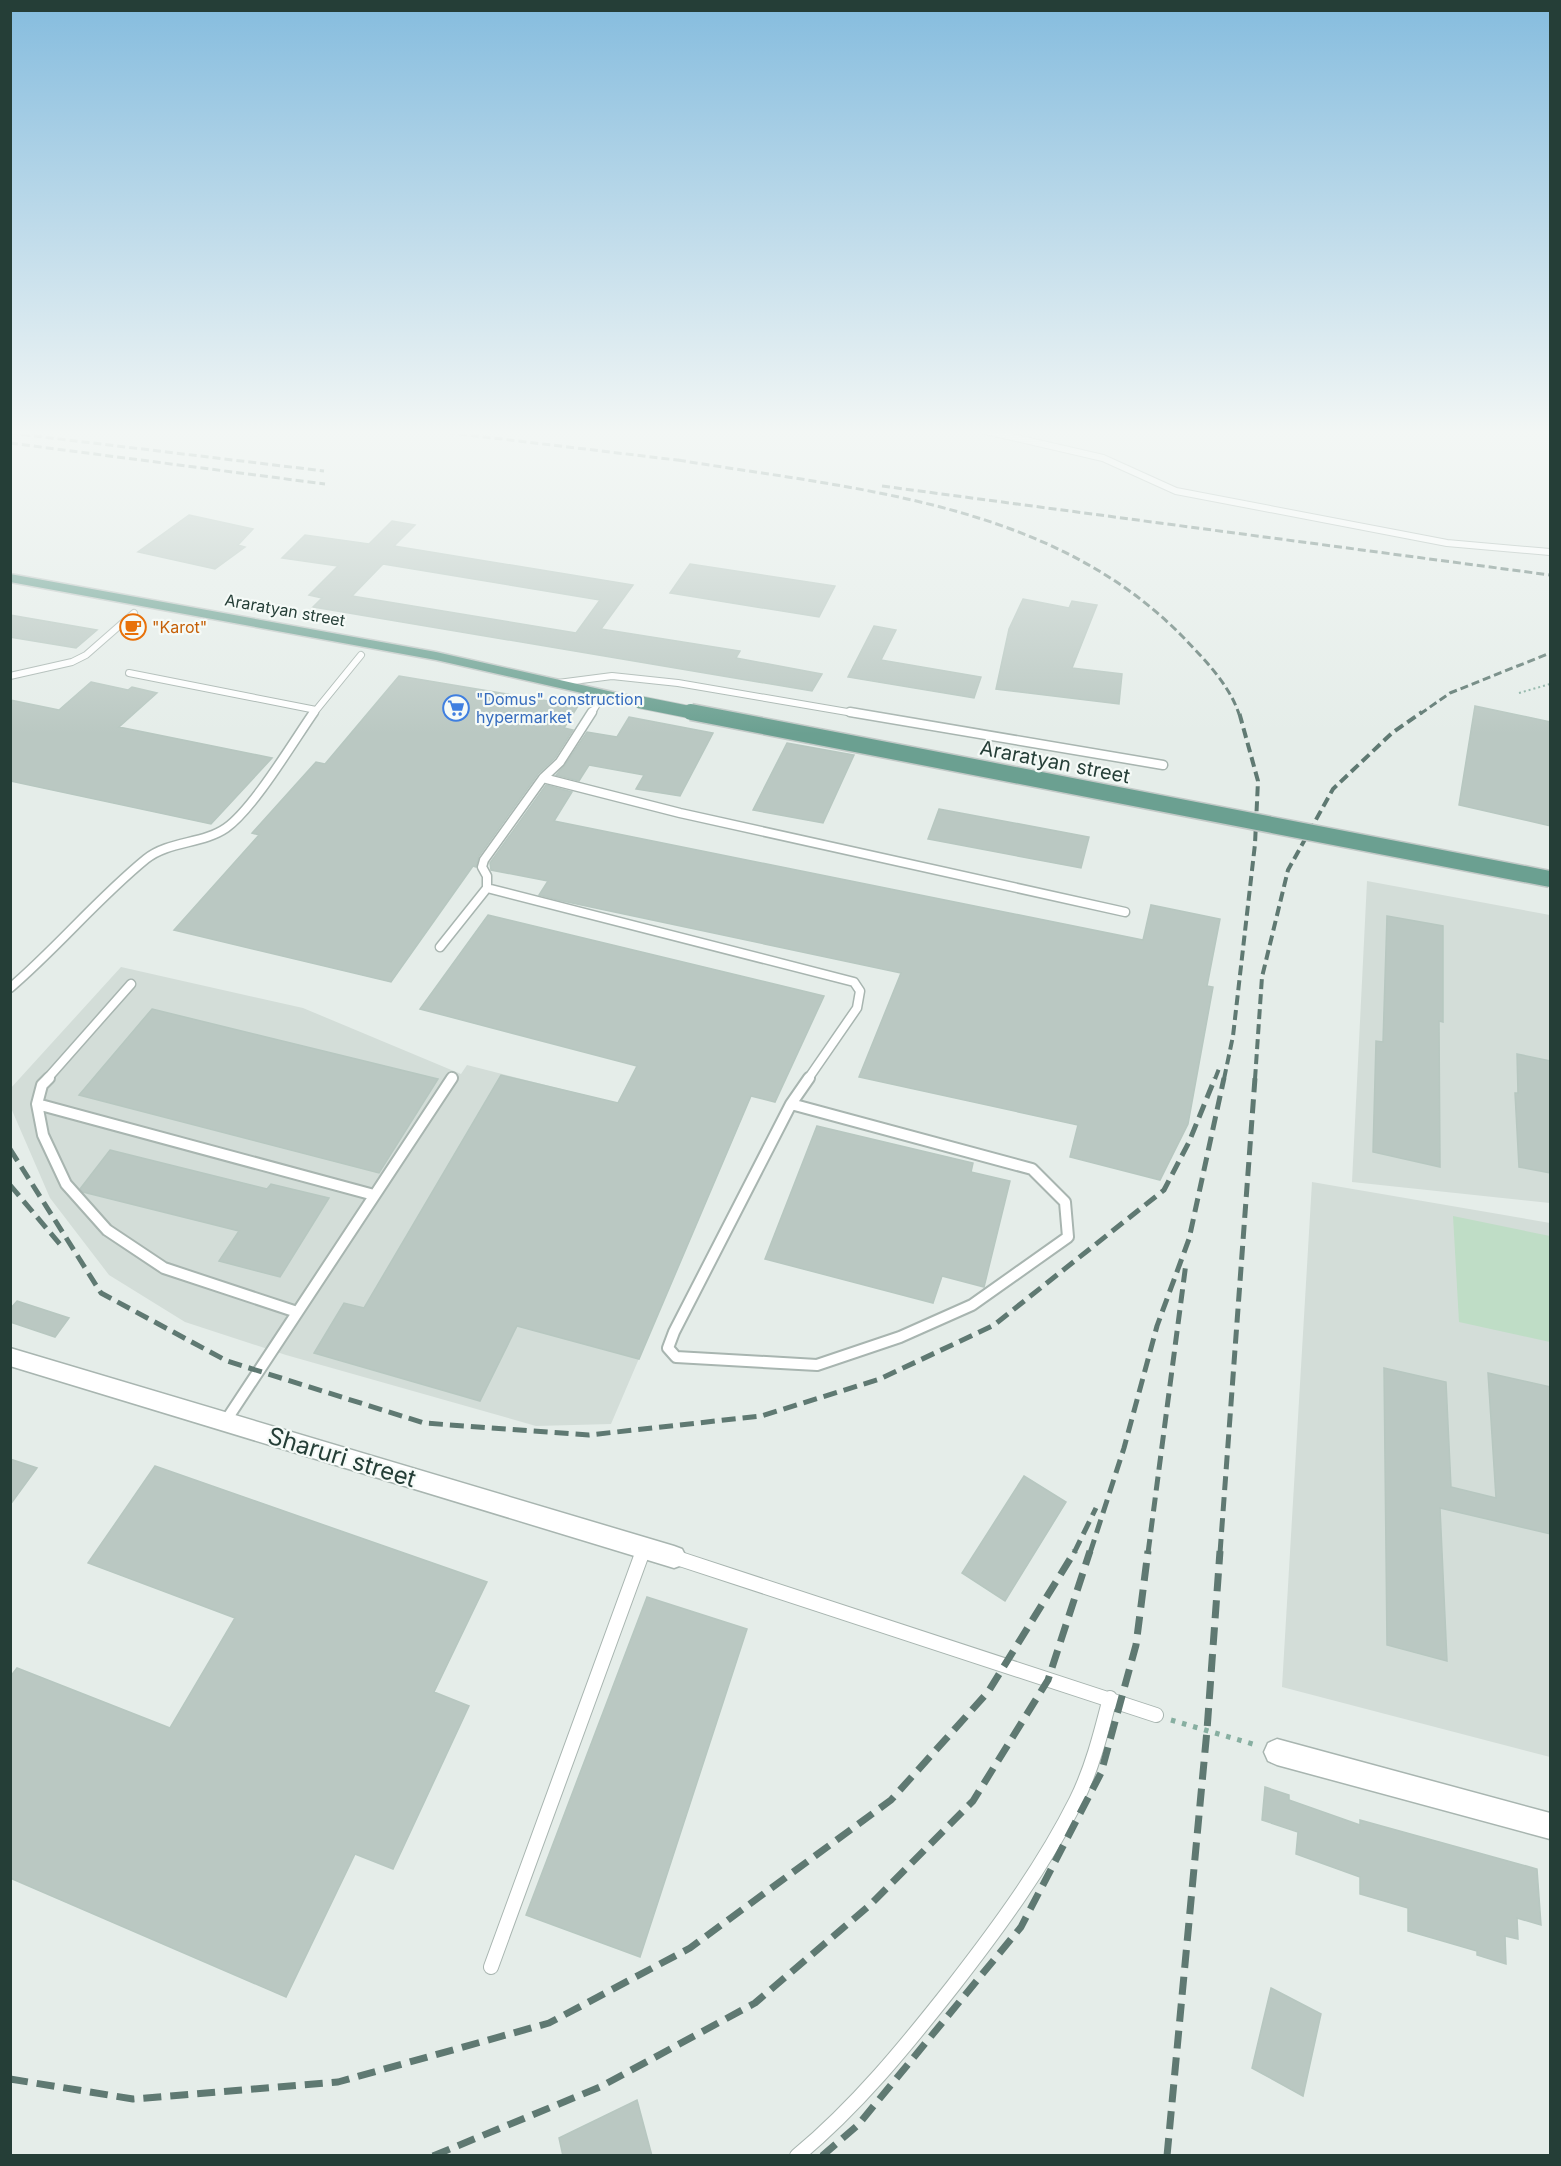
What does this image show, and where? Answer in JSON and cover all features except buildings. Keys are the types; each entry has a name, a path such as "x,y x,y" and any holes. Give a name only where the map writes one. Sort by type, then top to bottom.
{"main road":[{"name":"Araratyan street","path":"10,578 436,656 603,696 1551,879"},
{"name":"Araratyan street","path":"10,590 361,655 551,684"}],"street":[{"name":"Sharuri street","path":"10,1357 674,1557"},
{"path":"1277,1752 1551,1826"}],"lane":[{"path":"1390,532 1447,543 1551,552"},
{"path":"10,676 72,662 86,655 134,613"},
{"path":"10,988 45,958 115,884 151,855 225,829 244,811 316,711 361,655"},
{"path":"129,673 316,711"},
{"path":"551,684 612,676 678,683 1163,765"},
{"path":"440,947 487,888 487,876 482,867 484,860 543,778 560,762 603,696"},
{"path":"543,778 680,813 1125,912"},
{"path":"487,888 854,982 860,991 857,1008 791,1104 674,1332 668,1348 676,1357 817,1365 900,1336 972,1305 1068,1237 1065,1202 1032,1169 791,1104"},
{"path":"131,984 42,1085 37,1104 43,1135 66,1184 107,1230 164,1268 297,1312"},
{"path":"225,1422 452,1077"},
{"path":"37,1104 374,1195"},
{"path":"491,1967 644,1548"},
{"path":"674,1557 1110,1698 1156,1715"},
{"path":"797,2156 821,2136 894,2062 1006,1918 1076,1801 1096,1750 1110,1698"}],"path":[{"path":"1519,693 1551,684"},
{"path":"1156,1715 1277,1752"}],"shaded area":[{"path":"1367,881 1550,915 1550,1203 1352,1182"},
{"path":"121,967 303,1008 461,1074 467,1065 617,1103 627,1085 744,1113 611,1424 536,1426 286,1355 185,1322 109,1275 50,1198 11,1108 10,1089"},
{"path":"1312,1182 1550,1223 1550,1757 1282,1687"}],"green space":[{"path":"1453,1216 1550,1236 1550,1342 1459,1322"}],"railway":[{"path":"1019,532 1073,556 1131,592 1183,637 1207,663 1229,692 1239,714"},
{"path":"1228,532 1550,575"},
{"path":"1420,714 1450,693 1550,653"},
{"path":"1224,1079 1233,1036 1255,844 1258,781 1239,712"},
{"path":"1255,1079 1262,977 1288,870 1333,789 1392,733 1422,712"},
{"path":"1215,1079 1220,1066"},
{"path":"10,1149 101,1293 227,1361 424,1423 589,1435 761,1416 880,1379 994,1325 1164,1190 1189,1142 1215,1078"},
{"path":"1090,1553 1124,1448 1157,1326 1189,1239 1224,1078"},
{"path":"1220,1553 1255,1078"},
{"path":"10,1185 64,1249"},
{"path":"1148,1553 1186,1263"},
{"path":"1075,1551 1096,1508"},
{"path":"10,2079 133,2099 338,2082 549,2023 690,1948 891,1800 988,1692 1075,1551"},
{"path":"433,2156 600,2087 755,2003 870,1905 973,1801 1048,1680 1090,1551"},
{"path":"822,2156 858,2125 1021,1927 1101,1773 1136,1645 1148,1551"},
{"path":"1167,2156 1207,1730 1220,1551"}],"place":[{"name":"\"Karot\"","path":"133,627"},
{"name":"\"Domus\" construction hypermarket","path":"456,708"}]}
